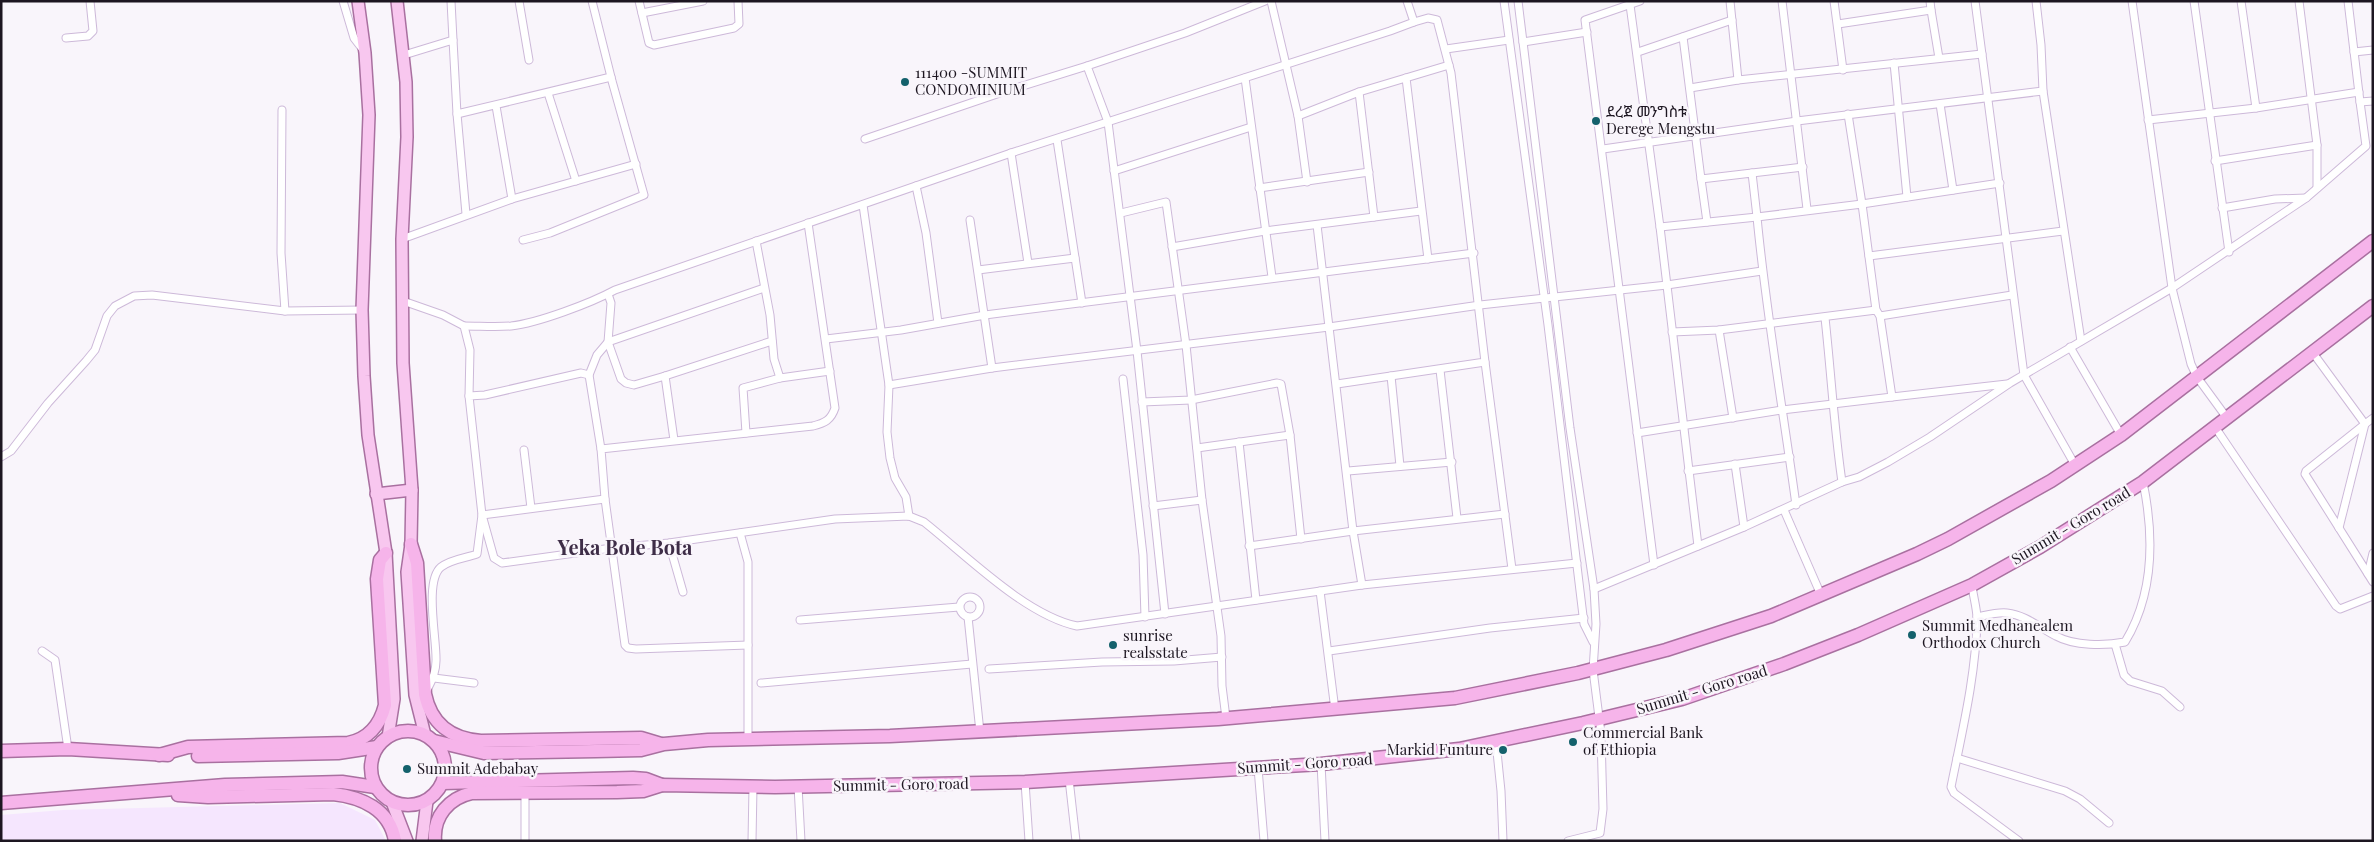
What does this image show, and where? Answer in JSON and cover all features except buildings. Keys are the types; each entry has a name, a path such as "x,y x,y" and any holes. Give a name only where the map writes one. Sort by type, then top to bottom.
{"highway":[{"path":"430,738 445,761 446,772 443,783 436,793 427,801 410,806 392,802 383,796 375,787 370,767 377,747 388,737 402,731 430,738 484,753 640,750 664,744 980,733 1336,710 1456,698 1593,670 1729,630 1821,595 1948,539 2075,465 2121,435 2373,241"},
{"name":"Summit - Goro road","path":"662,785 753,787 1025,782 1321,764 1411,756 1496,742 1682,699 1776,667 1858,635 1972,585 2040,547 2143,482 2373,306"},
{"path":"411,544 417,563 425,694 431,712 440,725 452,734 471,740 641,738 664,744"},
{"path":"159,755 188,747 348,743 358,741 368,735 379,721 384,705 376,579 380,560 386,553"},
{"path":"1,751 68,749 159,755 290,755 338,753 377,747"},
{"path":"443,783 633,778 646,779 662,785"},
{"path":"1,803 162,790 323,782 342,782 375,787"},
{"path":"434,841 437,822 441,812 451,801 461,795 472,793 617,792 643,790 662,785"},
{"path":"162,790 176,794 208,796 304,794 352,796 380,811 392,830 395,841"}],"main road":[{"path":"358,1 365,53 369,115 362,310 368,435 386,553 394,699 388,737"},
{"path":"397,1 406,82 407,137 402,238 404,372 412,490 411,544 407,572 415,695 430,738"},
{"path":"376,494 412,490"},
{"path":"422,841 427,801"},
{"path":"392,802 407,841"}],"street":[{"path":"66,38 88,36 93,31 90,1"},
{"path":"344,1 354,38 365,53"},
{"path":"451,1 457,114 466,214"},
{"path":"519,1 529,60"},
{"path":"523,240 550,233 641,198 644,192 611,77 592,1"},
{"path":"639,1 649,43 654,45 734,28 739,24 738,1"},
{"path":"642,13 703,1"},
{"path":"865,139 1186,33 1265,1"},
{"path":"1271,1 1298,116 1307,182"},
{"path":"1407,1 1414,22"},
{"path":"1504,1 1584,618 1593,642"},
{"path":"1518,1 1570,428 1594,589 1596,624 1593,642 1593,670 1601,733 1602,773 1600,837 1568,841"},
{"path":"1640,1 1585,20 1603,149 1654,565"},
{"path":"1730,1 1738,80"},
{"path":"1782,1 1807,209"},
{"path":"1834,1 1843,70"},
{"path":"1930,1 1939,58"},
{"path":"1976,1 2000,183 2012,295 2024,375 2075,465"},
{"path":"2036,1 2041,45 2043,91 2062,231 2073,280 2081,341"},
{"path":"2132,1 2172,288 2187,355 2197,377 2227,418"},
{"path":"2194,1 2229,252"},
{"path":"2241,1 2256,108"},
{"path":"2299,1 2317,146 2317,188"},
{"path":"2349,1 2366,146"},
{"path":"1630,5 1638,52 1660,227 1698,546"},
{"path":"1838,24 1932,10"},
{"path":"403,301 443,315 464,326 509,326 536,321 756,241 1011,153 1057,140 1414,22 1428,18 1437,20 1449,65 1512,569"},
{"path":"1638,52 1732,20"},
{"path":"1523,42 1587,32"},
{"path":"1683,37 1707,222"},
{"path":"404,55 453,40"},
{"path":"1446,49 1509,40"},
{"path":"2354,52 2373,50"},
{"path":"1690,88 1738,80 1982,54"},
{"path":"1894,63 1907,198"},
{"path":"1298,116 1359,92 1449,65"},
{"path":"1087,66 1108,122 1137,351 1165,614"},
{"path":"457,114 611,77"},
{"path":"1245,78 1272,277"},
{"path":"1406,78 1428,259"},
{"path":"1603,149 1696,134 2043,91"},
{"path":"1359,92 1374,217"},
{"path":"2148,120 2256,108 2359,92"},
{"path":"548,93 576,181"},
{"path":"2360,102 2373,101"},
{"path":"1940,104 1953,190"},
{"path":"496,106 512,198"},
{"path":"282,110 281,253 285,311"},
{"path":"1848,114 1892,397"},
{"path":"1114,170 1251,127"},
{"path":"1057,140 1082,303"},
{"path":"1594,589 1744,528 1842,482 1859,477 1930,437 2010,383 2172,288 2229,252 2306,198 2373,141"},
{"path":"2215,161 2317,146"},
{"path":"1011,153 1028,263"},
{"path":"402,238 512,198 636,164"},
{"path":"1701,180 1803,167"},
{"path":"1259,188 1369,172"},
{"path":"1752,173 1762,271 1782,410 1786,424 1796,505"},
{"path":"1660,227 1862,204 2000,183"},
{"path":"916,186 926,233 938,323"},
{"path":"2222,208 2275,199 2306,198"},
{"path":"1120,213 1166,202 1186,345 1202,500 1222,657 1222,686 1226,718"},
{"path":"862,204 889,385 887,432 890,458 895,478 906,497 909,516"},
{"path":"1172,247 1265,231 1421,211"},
{"path":"970,220 992,368"},
{"path":"601,449 813,426 823,424 832,417 835,408 808,223"},
{"path":"1317,225 1348,471 1353,531 1362,585"},
{"path":"1869,256 2062,231"},
{"path":"756,241 780,378"},
{"path":"826,339 985,315 1179,291 1272,277 1474,253"},
{"path":"978,270 1075,258"},
{"path":"889,385 992,368 1329,327 1480,305 1667,285 1762,271"},
{"path":"748,645 628,648 625,645 605,500 601,449 589,375 597,355 608,342 764,288"},
{"path":"608,294 611,303 608,342 621,379 626,384 634,385 665,376 772,341"},
{"path":"3,458 90,355 107,316 115,306 134,296 152,295 285,311 362,310"},
{"path":"1672,332 1719,330 1770,322 1878,313 2012,295"},
{"path":"1825,318 1842,482"},
{"path":"464,326 470,350 470,396 482,515 494,558 502,563 612,548 669,543 835,519 909,516 924,522 1007,589 1039,611 1062,623 1077,626 1362,585 1577,563"},
{"path":"1719,330 1733,418"},
{"path":"2070,347 2121,435"},
{"path":"2313,353 2365,424 2340,528"},
{"path":"1337,384 1486,362"},
{"path":"1440,370 1457,518"},
{"path":"746,433 743,388 780,378 830,372"},
{"path":"470,396 490,394 581,373 589,375"},
{"path":"665,376 674,440"},
{"path":"1391,376 1400,466"},
{"path":"1123,379 1143,555 1145,617"},
{"path":"1142,402 1191,400 1277,383 1283,388 1301,540"},
{"path":"1637,432 1782,410 2010,383"},
{"path":"2373,418 2306,471 2305,474 2373,582"},
{"path":"2214,427 2336,606 2340,609 2346,608 2373,596"},
{"path":"1197,448 1290,435"},
{"path":"1239,442 1256,600"},
{"path":"524,450 531,508"},
{"path":"1688,471 1790,457"},
{"path":"1348,471 1452,462"},
{"path":"1735,464 1744,528"},
{"path":"1977,617 1996,614 2017,615 2058,637 2080,643 2115,644 2125,642 2143,600 2150,567 2149,509 2143,482"},
{"path":"482,515 605,500"},
{"path":"1154,506 1202,500"},
{"path":"1784,510 1821,595"},
{"path":"1249,546 1457,518 1505,514"},
{"path":"425,694 434,678 436,662 433,587 436,575 445,564 477,554 482,515"},
{"path":"740,533 748,562 748,740"},
{"path":"669,543 683,592"},
{"path":"2368,574 2373,553"},
{"path":"1972,585 1977,617 1968,700 1951,787 1954,793 2019,841"},
{"path":"1320,591 1336,710"},
{"path":"800,620 959,606 966,597 976,599 979,603 978,613 968,617 963,615 959,606"},
{"path":"968,617 980,733"},
{"path":"1329,651 1490,628 1584,618"},
{"path":"2115,644 2124,675 2130,681 2162,691 2180,707"},
{"path":"42,650 55,660 68,749"},
{"path":"989,670 1102,662 1174,661 1222,657"},
{"path":"761,683 972,664"},
{"path":"434,678 474,683"},
{"path":"1496,742 1501,791 1503,841"},
{"path":"1957,758 2065,791 2080,799 2109,823"},
{"path":"1321,764 1325,841"},
{"path":"1258,768 1264,841"},
{"path":"1069,779 1076,841"},
{"path":"1025,782 1029,841"},
{"path":"798,786 801,841"},
{"path":"752,841 753,787"},
{"path":"525,792 526,841"}],"shaded area":[{"path":"340,803 375,820 386,841 1,841 1,815 63,810"}],"place":[{"name":"111400 -SUMMIT CONDOMINIUM","path":"905,82"},
{"name":"ደረጀ መንግስቱ Derege Mengstu","path":"1596,121"},
{"name":"Summit Medhanealem Orthodox Church","path":"1912,635"},
{"name":"sunrise realsstate","path":"1113,645"},
{"name":"Commercial Bank of Ethiopia","path":"1573,742"},
{"name":"Markid Funture","path":"1503,750"},
{"name":"Summit Adebabay","path":"407,769"}],"district":[{"name":"Yeka Bole Bota","path":"625,548"}]}
